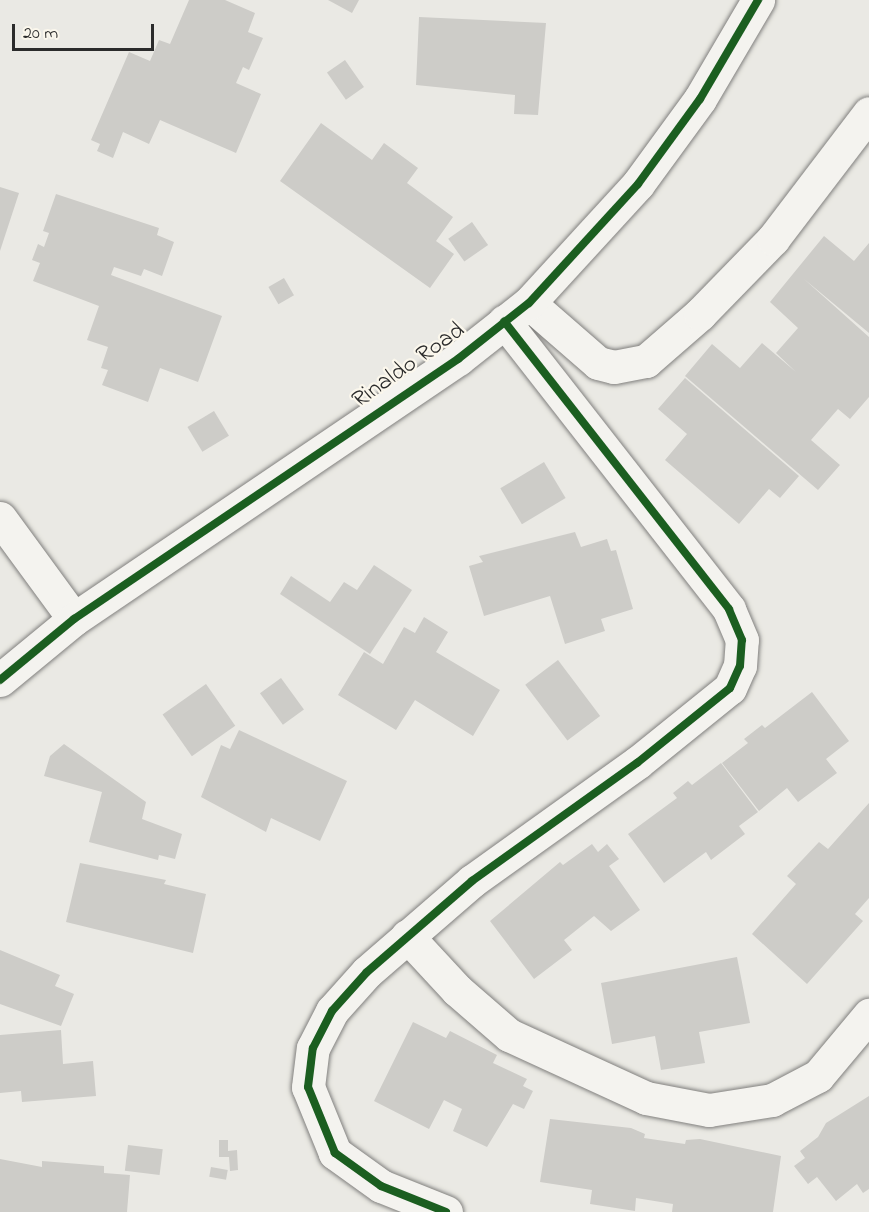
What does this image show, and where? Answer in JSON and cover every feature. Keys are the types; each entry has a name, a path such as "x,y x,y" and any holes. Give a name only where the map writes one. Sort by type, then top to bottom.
{"street":[{"name":"Rinaldo Road","path":"0,680 74,619 458,359 516,312 638,184 700,99 758,0"},
{"path":"516,312 598,363 614,368 646,361 700,314 773,239 869,113"},
{"path":"446,1212 381,1186 335,1153 308,1087 313,1048 332,1011 407,936 472,881 707,709 730,688 740,666 742,640 729,609 516,312"},
{"path":"0,518 74,619"},
{"path":"407,936 457,990 509,1035 646,1098 709,1110 772,1100 818,1076 869,1015"}],"building":[{"path":"189,0 225,0 255,13 248,32 263,38 249,70 243,67 236,83 261,94 236,153 160,120 149,144 123,132 113,158 97,151 100,144 91,140 129,52 150,61 159,40 170,44"},
{"path":"328,0 359,0 352,13"},
{"path":"419,17 546,23 538,115 514,114 515,95 416,85"},
{"path":"345,60 364,87 346,100 327,73"},
{"path":"321,123 372,160 384,143 418,168 407,183 453,217 436,241 454,254 430,288 280,181"},
{"path":"0,187 19,193 0,251"},
{"path":"56,194 159,228 157,235 174,242 162,276 144,269 141,276 114,267 111,275 222,316 198,382 160,368 148,402 102,385 108,370 101,368 108,347 87,340 99,306 33,281 40,263 32,260 38,244 44,247 49,233 43,231"},
{"path":"472,222 488,245 464,262 448,239"},
{"path":"824,236 854,261 869,243 869,333 804,279 869,337 869,397 850,419 838,409 811,440 840,465 818,490 685,376 712,344 740,368 762,343 796,372 776,353 798,328 770,302"},
{"path":"284,278 294,295 278,304 268,287"},
{"path":"685,378 799,476 780,498 769,489 739,524 665,460 687,434 658,409"},
{"path":"214,411 229,436 202,452 187,427"},
{"path":"544,462 566,498 522,524 500,488"},
{"path":"575,532 581,547 607,539 611,551 616,550 633,609 601,619 605,631 565,644 550,596 484,616 469,566 483,562 479,556"},
{"path":"374,565 412,590 370,654 280,594 291,576 330,602 344,582 357,590"},
{"path":"424,617 448,632 436,652 500,690 473,736 415,700 396,730 338,695 364,652 383,664 404,627 415,633"},
{"path":"558,660 600,716 567,741 525,685"},
{"path":"281,678 304,710 283,725 260,693"},
{"path":"206,684 235,726 192,756 163,714"},
{"path":"812,692 849,741 826,759 837,773 798,802 787,788 759,811 722,763 748,743 744,739 762,725 765,728"},
{"path":"239,730 347,781 320,841 271,818 266,832 201,797 221,745 230,749"},
{"path":"64,744 146,802 142,819 182,834 175,859 159,855 158,860 89,842 102,792 44,776 50,756"},
{"path":"721,763 758,812 739,826 745,834 711,860 706,852 664,883 628,834 677,798 673,793 688,781 692,785"},
{"path":"869,803 869,898 855,914 863,921 807,984 752,934 796,884 787,876 819,842 828,849"},
{"path":"592,844 598,852 607,844 619,859 609,866 640,910 611,931 594,916 564,940 572,950 534,979 490,921 560,862 563,865"},
{"path":"80,863 166,880 164,884 206,894 193,953 66,922"},
{"path":"0,950 60,975 55,986 74,994 61,1026 0,1004"},
{"path":"737,957 750,1023 699,1032 705,1063 661,1070 655,1036 612,1044 601,983"},
{"path":"413,1022 446,1038 450,1031 497,1055 493,1063 527,1079 523,1086 533,1091 524,1109 513,1104 487,1147 453,1131 462,1109 444,1100 429,1129 374,1101"},
{"path":"61,1030 63,1064 93,1061 96,1096 22,1102 21,1091 0,1093 0,1035"},
{"path":"869,1096 869,1189 863,1193 857,1184 836,1201 817,1177 808,1184 794,1166 805,1158 800,1151 818,1137 826,1123"},
{"path":"550,1119 631,1128 645,1134 644,1138 685,1144 686,1140 700,1139 781,1156 773,1212 672,1212 673,1204 636,1198 635,1211 590,1204 592,1190 540,1182"},
{"path":"219,1140 228,1140 228,1151 237,1150 238,1170 230,1171 229,1157 219,1157"},
{"path":"128,1145 163,1149 160,1175 125,1171"},
{"path":"0,1159 42,1167 42,1161 104,1166 104,1173 130,1175 127,1212 0,1212"},
{"path":"211,1167 228,1170 226,1180 209,1177"}],"cycle path":[{"path":"0,680 74,619 458,359 529,303 638,184 700,99 758,0"},
{"path":"446,1212 381,1186 335,1153 308,1087 313,1048 332,1011 367,972 472,881 637,763 730,688 740,666 742,640 729,609 504,321"}]}
